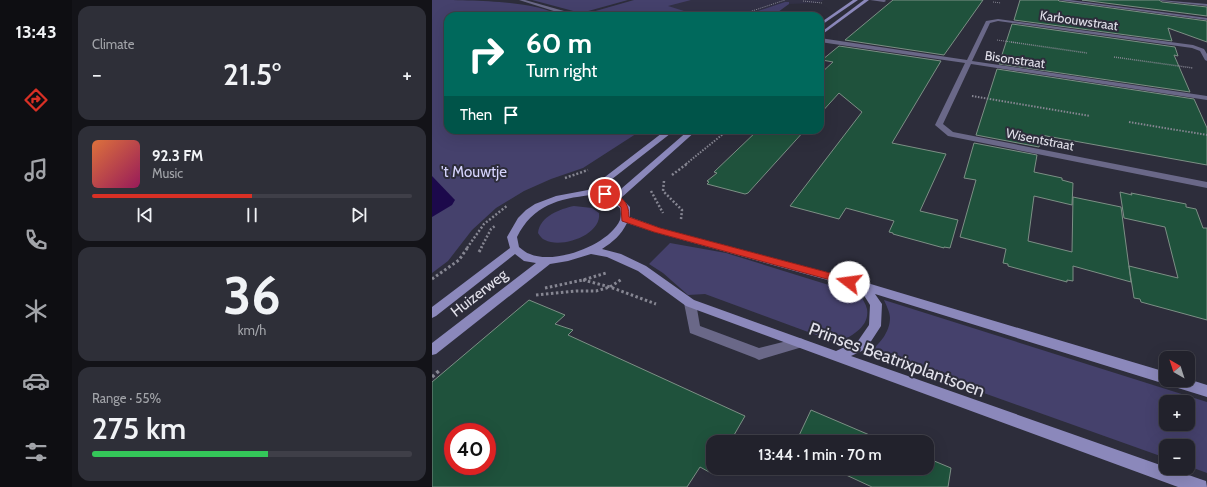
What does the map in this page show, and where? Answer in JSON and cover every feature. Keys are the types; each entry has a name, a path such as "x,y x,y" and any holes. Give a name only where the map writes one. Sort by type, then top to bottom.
{"main road":[{"path":"824,22 856,0"},
{"path":"824,32 867,0"},
{"path":"591,192 666,134"},
{"path":"616,198 688,134"},
{"path":"591,192 605,194 616,198 625,207 625,219 614,235 592,250 569,258 546,261 527,258 515,249 512,237 518,224 532,211 550,201 571,195 591,192"},
{"path":"625,219 673,234 864,286 1159,376"},
{"name":"Huizerweg","path":"432,313 515,249"},
{"name":"Prinses Beatrixplantsoen","path":"592,250 606,252 626,259 657,279 673,293 690,303 838,358 1200,487"},
{"name":"Huizerweg","path":"432,350 546,261"},
{"path":"838,358 862,345 875,326 876,304 864,286"},
{"path":"1194,387 1207,391"}],"street":[{"path":"522,0 562,12"},
{"path":"872,0 884,1"},
{"path":"1061,0 1090,2 1207,19"},
{"path":"1162,0 1207,5"},
{"path":"1204,0 1207,5"},
{"name":"Karbouwstraat","path":"969,63 988,22 998,20 1193,47 1202,50 1207,58"},
{"name":"Bisonstraat","path":"824,41 1207,98"},
{"name":"Wisentstraat","path":"969,63 938,125 951,134 1207,184"},
{"path":"690,303 694,329 759,354 798,343"}],"path":[{"path":"749,12 785,0"},
{"path":"803,1 819,3"},
{"path":"980,38 1087,53"},
{"path":"1114,57 1199,69"},
{"path":"954,93 1090,116"},
{"path":"1129,122 1207,135"},
{"path":"673,234 681,220 682,210 663,191 664,181 723,134"},
{"path":"646,171 670,176"},
{"path":"533,296 539,294 576,291 596,291 610,287 583,280"},
{"path":"432,377 443,367"}],"shaded area":[{"path":"686,0 824,0 818,3 789,4 766,12 640,12"},
{"path":"432,176 455,200 452,205 432,217"}],"green space":[{"name":"'t Mouwtje","path":"432,0 499,2 534,7 549,11 551,12 444,12 444,134 636,134 583,168 551,179 524,191 496,208 472,230 448,261 432,273"},
{"path":"532,0 628,0 585,12 577,12"},
{"path":"634,0 691,0 668,6 687,12 592,12"},
{"path":"789,2 789,4 778,12 755,12"},
{"path":"574,206 592,208 599,213 598,221 594,228 587,234 570,241 561,243 544,240 538,233 542,222 557,211"},
{"path":"670,243 726,253 861,295 867,309 866,321 858,330 838,343 705,294 688,295 663,273 649,264"},
{"path":"884,300 1185,395 1159,395 1159,431 1195,431 1195,398 1207,402 1207,473 1195,469 1195,439 1159,439 1159,456 869,352 880,342 886,333 890,323 889,311"}],"building":[{"path":"893,0 983,0 944,55 845,40"},
{"path":"1020,0 1058,0 1207,21 1207,42 1168,28 1172,41 1014,20"},
{"path":"1082,0 1159,0 1162,2 1207,7 1207,16"},
{"path":"1012,24 1175,47 1178,56 1174,55 1190,92 999,64"},
{"path":"839,46 941,61 892,143 946,154 920,211 958,220 950,248 944,248 893,234 889,232 894,221 846,208 839,219 790,206 862,112 839,93 824,110 824,70 833,62 824,60 824,58"},
{"path":"997,69 1194,99 1207,128 1207,165 1041,135 1039,147 976,135"},
{"path":"754,134 801,134 748,193 745,194 707,184 709,182 707,181 717,173 714,172"},
{"path":"974,143 1037,155 1034,172 1062,178 1062,180 1073,183 1072,205 1034,196 1028,241 1072,252 1073,197 1121,207 1131,282 1073,266 1073,281 1067,280 1067,282 1008,266 1008,264 1003,263 1006,249 960,237 976,180 964,178"},
{"path":"1120,192 1186,204 1186,207 1196,209 1203,228 1207,228 1207,320 1141,302 1140,299 1134,298 1129,266 1178,278 1165,227 1124,218"},
{"path":"529,300 565,315 555,324 573,330 568,335 745,416 734,435 706,435 706,470 700,467 687,487 432,487 432,382"},
{"path":"811,410 870,435 799,435"},
{"path":"934,461 951,468 948,487 872,487 846,475 934,475"}],"route":[{"path":"605,194 616,198 625,207 625,219 657,230 849,282"}]}
